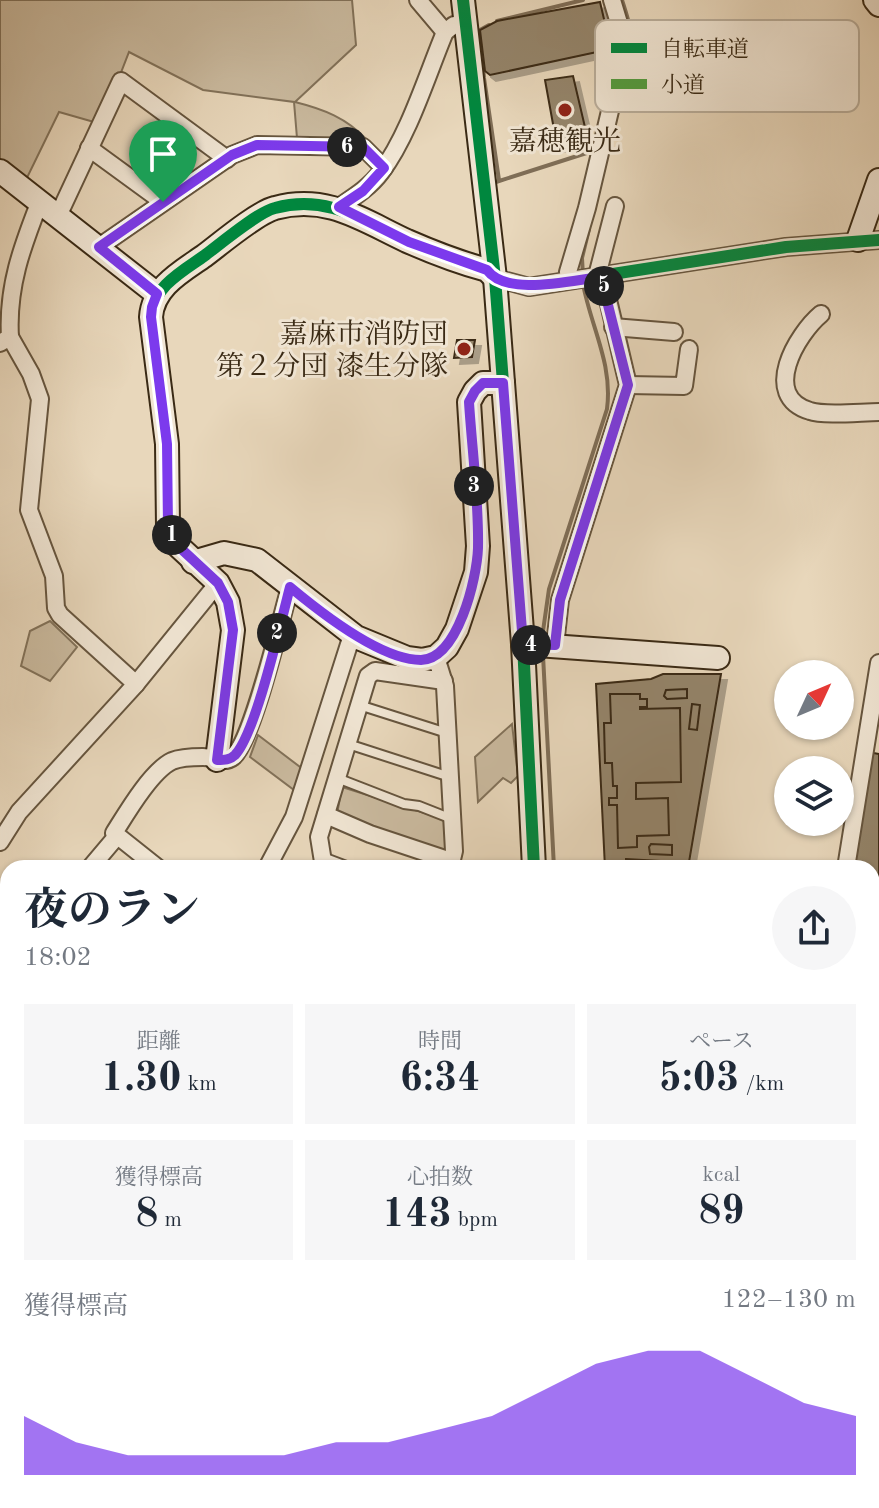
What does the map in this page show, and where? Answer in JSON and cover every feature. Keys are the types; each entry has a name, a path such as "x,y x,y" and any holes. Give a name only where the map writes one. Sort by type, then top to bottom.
{"street":[{"path":"418,0 455,28 495,278 523,644 534,860"},
{"path":"339,207 363,191 395,151 455,28 463,0"},
{"path":"612,0 618,20"},
{"path":"875,0 879,5"},
{"path":"58,216 121,81 227,159"},
{"path":"573,280 568,272 610,112"},
{"path":"99,247 227,159 257,145 363,147 384,168"},
{"path":"89,148 163,202"},
{"path":"0,171 157,294"},
{"path":"217,760 233,630 228,602 218,583 176,544 168,526 167,444 151,317 157,294 175,277 272,208 308,203 339,207 409,242 487,270 495,278 529,287 734,254 868,240 879,180"},
{"path":"40,201 18,258 10,289 5,340 31,374 40,399 29,510 54,576 56,608 60,615 136,684"},
{"path":"555,645 560,600 628,385 598,272 615,206"},
{"path":"821,314 808,325 787,362 786,385 791,397 811,412 879,412"},
{"path":"613,327 674,332"},
{"path":"628,385 684,386 689,349"},
{"path":"193,562 224,553 257,560 352,635 407,658 422,660 436,657 447,647 457,629 476,572 478,546 469,402 483,383 503,383"},
{"path":"0,842 19,812 136,684 218,583"},
{"path":"148,860 114,833 149,782 173,761 203,757 217,760 234,756 243,743 258,702 290,587"},
{"path":"271,860 294,817 352,635"},
{"path":"523,644 718,658"},
{"path":"436,657 444,681 452,860"},
{"path":"847,860 879,663"},
{"path":"323,860 319,837 368,676 375,671 444,681"},
{"path":"326,815 438,860"},
{"path":"97,860 117,836"}],"lane":[{"path":"359,705 447,733"},
{"path":"348,744 450,777"},
{"path":"337,778 452,819"}],"shaded area":[{"path":"0,0 352,0 356,45 295,102 334,115 367,140 297,138 294,102 203,90 129,52 101,124 59,112 22,188 0,171"},
{"path":"50,621 77,647 50,681 21,666 30,631"},
{"path":"512,724 518,776 511,783 503,778 478,802 475,757"},
{"path":"258,735 304,770 298,793 250,757"},
{"path":"342,787 450,821 450,848 441,854 337,814"}],"building":[{"path":"600,2 604,20 595,20 595,52 490,75 485,71 480,30 497,21"},
{"name":"嘉穂観光","path":"573,76 588,140 557,146 545,80"},
{"name":"嘉麻市消防団 第２分団 漆生分隊","path":"457,340 475,340 472,357 454,358"},
{"path":"663,674 721,674 689,860 605,860 596,684 651,679"},
{"path":"687,689 687,698 667,699 664,696 666,690"},
{"path":"610,694 640,694 640,699 647,699 647,707 640,709 680,708 681,782 636,783 636,799 668,798 669,835 637,836 637,847 618,848 617,805 609,805 609,798 617,798 612,763 605,763 604,723 611,723"},
{"path":"692,704 700,705 697,730 689,729"},
{"path":"868,752 879,754 879,860 852,860"},
{"path":"651,844 672,845 672,855 650,854"}],"waterway":[{"path":"497,21 583,0"},
{"path":"622,0 629,20"},
{"path":"489,25 480,30 499,180"},
{"path":"496,182 596,150"},
{"path":"583,276 582,258 589,229"},
{"path":"542,638 549,589 607,409 604,361 583,284"},
{"path":"543,655 554,860"}],"cycle path":[{"path":"463,0 495,278 523,644 534,860"},
{"path":"217,760 233,630 228,602 218,583 176,544 168,526 167,444 151,317 157,297 178,274 268,211 311,204 344,211 426,249 487,270 495,278 529,287 786,247 879,240"}],"place":[{"name":"嘉穂観光","path":"565,110"},
{"name":"嘉麻市消防団 第２分団 漆生分隊","path":"464,349"}],"route":[{"path":"257,145 363,147 384,168 363,191 339,207 409,242 487,270 495,278 529,287 601,277 628,385 560,600 555,645 523,644 503,383 483,383 469,402 478,546 476,572 457,629 447,647 436,657 422,660 407,658 356,637 290,587 258,702 243,743 234,756 217,760 233,630 228,602 218,583 176,544 168,526 167,444 151,317 157,294 99,247 163,202 232,155 257,145"}]}
